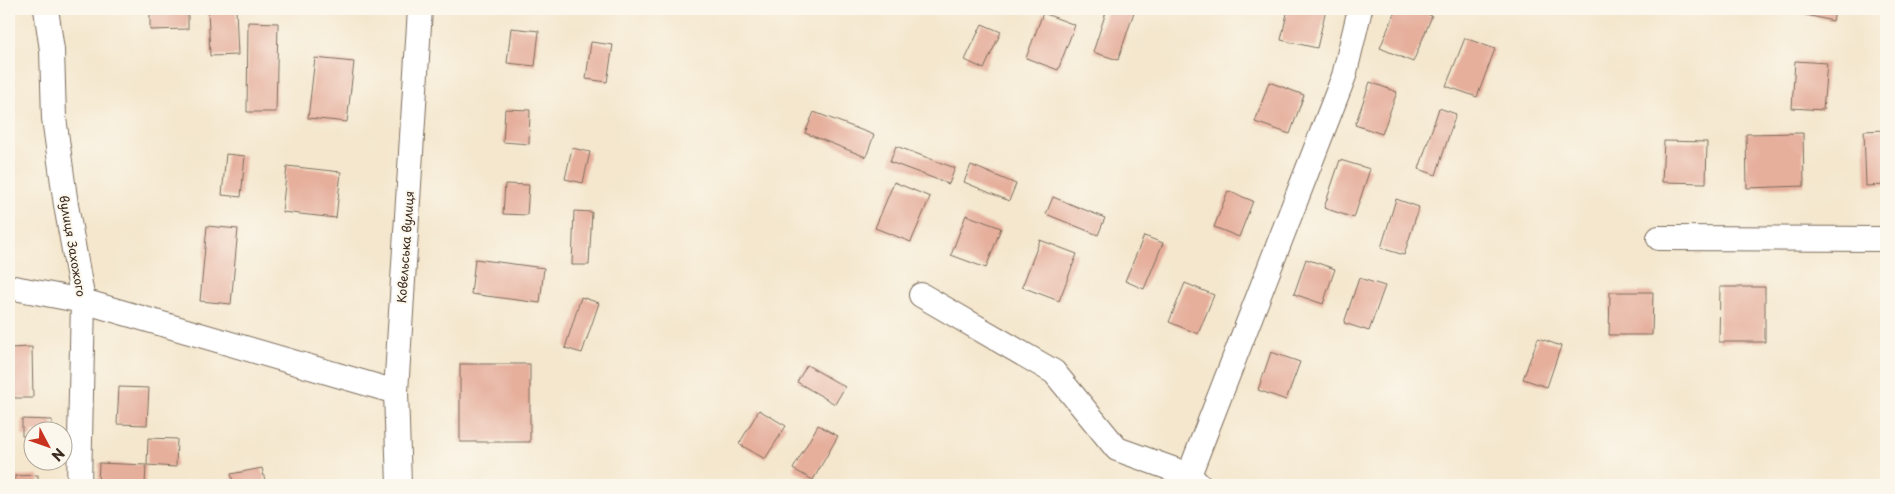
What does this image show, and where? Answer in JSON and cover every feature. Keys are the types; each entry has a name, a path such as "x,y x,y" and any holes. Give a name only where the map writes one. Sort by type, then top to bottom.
{"street":[{"name":"вулиця Захожого","path":"46,9 52,50 54,118 82,302 80,485"},
{"name":"Ковельська вулиця","path":"399,485 396,392 420,9"},
{"path":"921,295 1054,372 1117,449 1194,480 1344,76 1360,9"},
{"path":"1659,238 1886,240"},
{"path":"9,288 82,302 396,392"}],"building":[{"path":"150,9 188,9 188,29 150,30"},
{"path":"208,9 236,9 238,55 210,56"},
{"path":"1107,9 1125,9 1134,12 1118,60 1093,52"},
{"path":"1288,9 1326,9 1317,48 1281,40"},
{"path":"1396,9 1415,9 1432,16 1413,62 1380,48"},
{"path":"1803,9 1836,9 1833,21 1802,14"},
{"path":"1043,13 1075,25 1058,70 1026,58"},
{"path":"248,22 278,23 276,112 247,112"},
{"path":"982,24 1001,32 984,69 965,60"},
{"path":"511,28 539,31 535,66 507,63"},
{"path":"1465,38 1495,49 1477,97 1446,86"},
{"path":"591,42 613,45 607,82 586,79"},
{"path":"315,58 354,62 347,122 308,118"},
{"path":"1795,61 1827,63 1823,110 1792,108"},
{"path":"1269,82 1304,95 1290,134 1255,122"},
{"path":"1370,82 1397,92 1382,134 1355,125"},
{"path":"1439,108 1456,114 1436,175 1419,169"},
{"path":"505,109 530,110 529,144 503,142"},
{"path":"814,112 874,135 866,157 805,133"},
{"path":"1886,130 1886,185 1866,186 1864,131"},
{"path":"1803,133 1804,186 1747,188 1746,134"},
{"path":"1664,141 1707,142 1706,183 1662,182"},
{"path":"896,146 955,168 949,184 890,162"},
{"path":"572,148 590,152 583,183 565,179"},
{"path":"226,154 245,156 241,197 222,195"},
{"path":"1340,160 1370,169 1354,218 1324,208"},
{"path":"971,165 1016,184 1009,201 964,182"},
{"path":"287,166 341,172 336,218 282,212"},
{"path":"894,182 930,197 911,242 875,228"},
{"path":"505,184 529,185 527,215 503,214"},
{"path":"1228,191 1253,201 1239,237 1214,227"},
{"path":"1053,197 1105,218 1098,235 1046,214"},
{"path":"1396,199 1419,207 1404,255 1381,248"},
{"path":"574,211 592,212 589,265 572,265"},
{"path":"966,215 1001,228 986,268 951,255"},
{"path":"207,226 238,229 231,304 200,301"},
{"path":"1144,236 1163,243 1144,289 1125,281"},
{"path":"1040,240 1077,254 1059,301 1022,287"},
{"path":"475,259 544,268 540,303 471,294"},
{"path":"1306,259 1335,269 1323,304 1294,294"},
{"path":"1359,278 1385,286 1369,331 1344,323"},
{"path":"1185,283 1214,295 1198,334 1169,322"},
{"path":"1720,287 1765,287 1765,342 1719,342"},
{"path":"1610,292 1653,292 1652,335 1609,335"},
{"path":"581,297 599,303 582,353 565,348"},
{"path":"1538,338 1561,346 1547,387 1523,379"},
{"path":"32,347 33,398 9,398 9,348"},
{"path":"1271,352 1300,362 1286,400 1258,390"},
{"path":"460,364 530,364 530,442 460,442"},
{"path":"807,365 845,387 835,404 797,382"},
{"path":"119,387 149,388 147,425 117,424"},
{"path":"759,410 786,426 765,459 739,444"},
{"path":"22,419 52,420 52,422 22,422"},
{"path":"818,425 838,436 813,480 793,469"},
{"path":"148,438 177,439 176,467 147,465"},
{"path":"99,463 146,465 145,485 98,485"},
{"path":"262,468 266,485 234,485 231,474"},
{"path":"38,475 38,485 15,485 15,476"}]}
